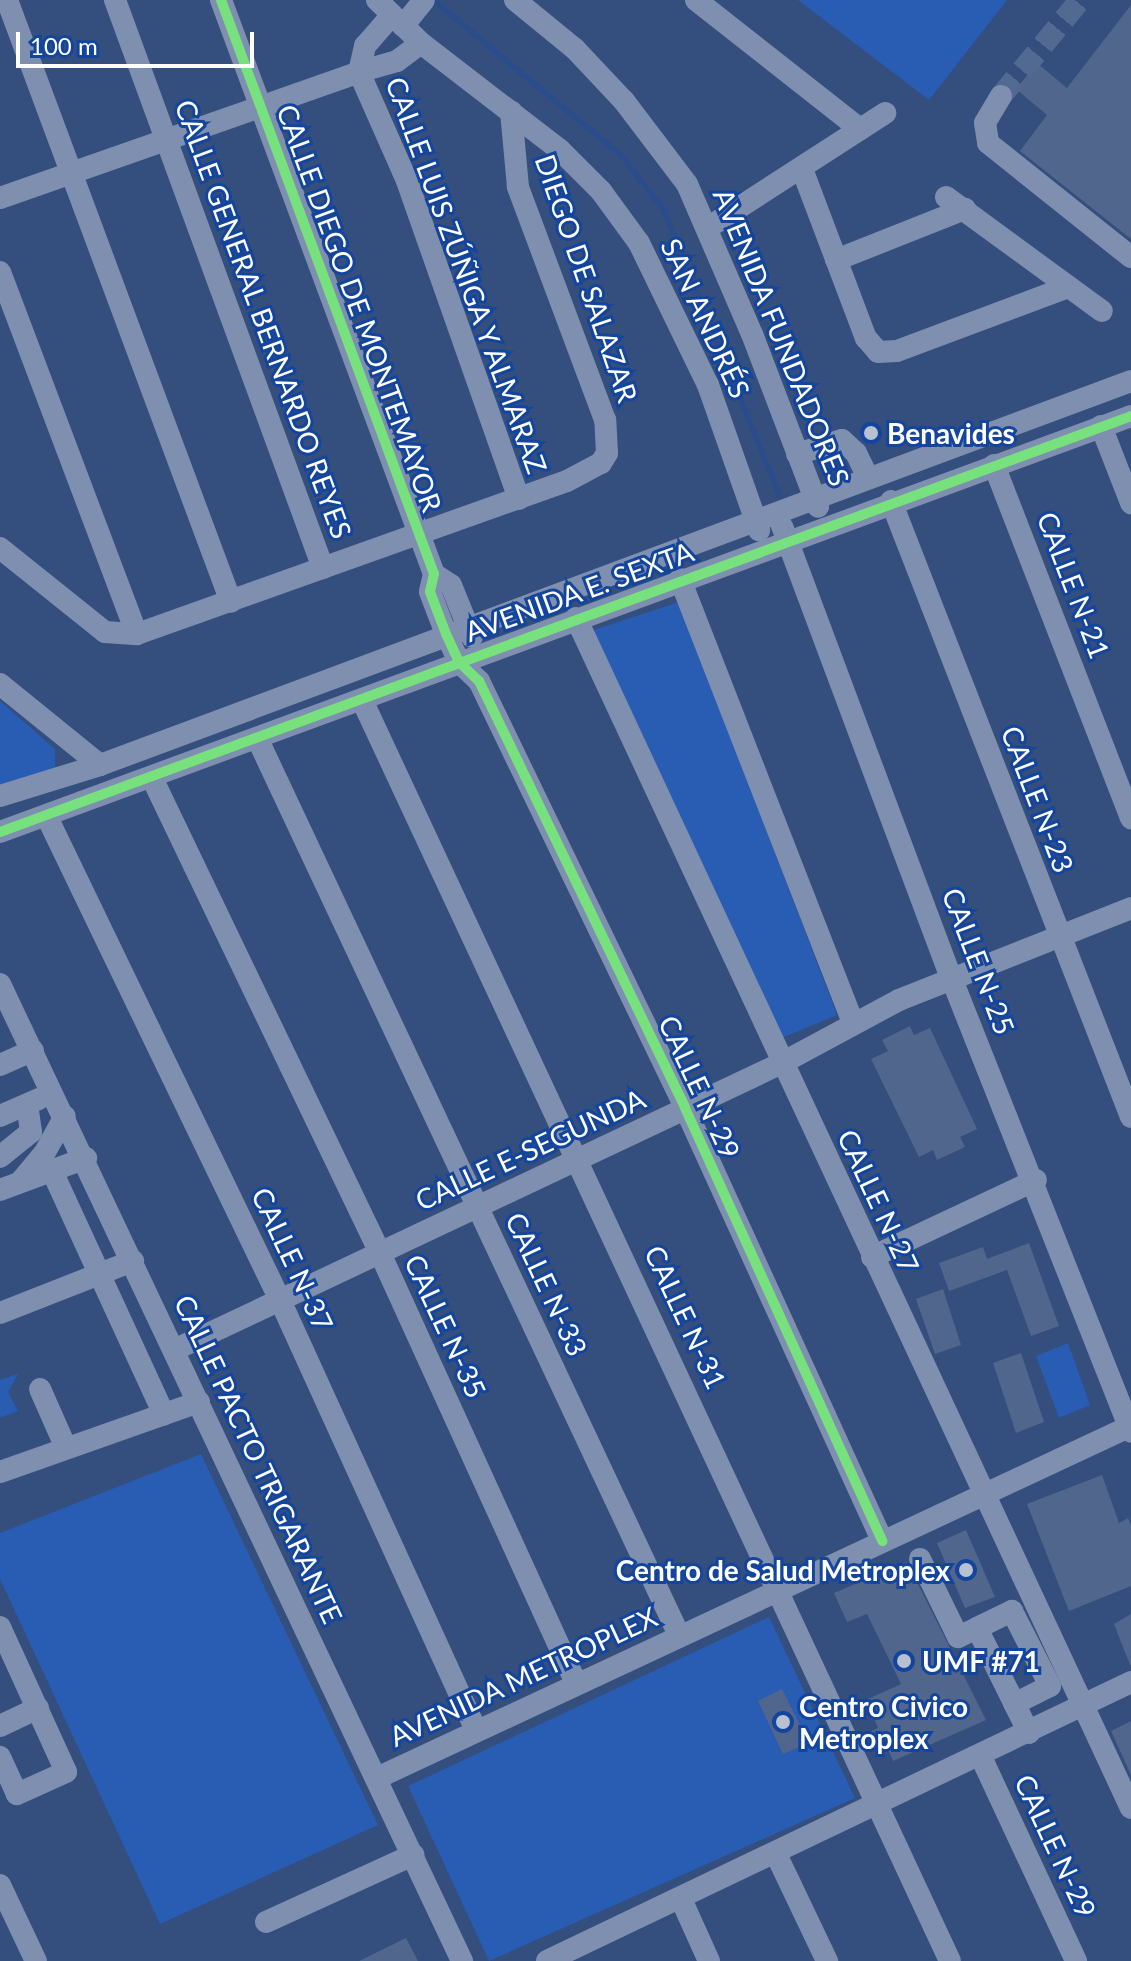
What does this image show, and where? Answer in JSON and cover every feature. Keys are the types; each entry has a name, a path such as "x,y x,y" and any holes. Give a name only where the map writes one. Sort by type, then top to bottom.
{"street":[{"path":"7,0 231,602"},
{"name":"CALLE GENERAL BERNARDO REYES","path":"115,0 323,568"},
{"name":"CALLE DIEGO DE MONTEMAYOR","path":"221,0 417,533 434,574 451,585 468,625 469,658"},
{"name":"AVENIDA FUNDADORES","path":"515,0 575,49 624,101 687,184 709,227 825,525"},
{"path":"696,0 860,129"},
{"path":"359,72 365,46 402,11 421,43 511,111"},
{"path":"0,198 259,104 397,61 421,43"},
{"name":"CALLE LUIS ZÚÑIGA Y ALMARAZ","path":"359,72 407,181 519,499"},
{"path":"1001,96 985,123 988,143 1131,257"},
{"name":"DIEGO DE SALAZAR","path":"511,111 518,187 605,420 607,453 601,463 519,499"},
{"name":"SAN ANDRÉS","path":"511,111 601,191 639,243 703,373 766,514"},
{"path":"709,227 885,113"},
{"path":"802,169 871,348 886,354 897,351 1068,287"},
{"path":"836,260 955,203 1102,311"},
{"path":"0,272 137,634"},
{"name":"AVENIDA E. SEXTA","path":"0,796 100,765 814,496 1131,381"},
{"name":"AVENIDA E. SEXTA","path":"0,832 153,780 776,543 1131,416"},
{"path":"1101,426 1131,503"},
{"path":"797,454 842,440 856,453 868,478"},
{"name":"CALLE N-21","path":"994,465 1131,818"},
{"path":"0,548 105,632 137,634 519,499"},
{"name":"CALLE N-23","path":"891,501 1131,1117"},
{"name":"CALLE N-25","path":"766,514 951,977 1036,1180 1130,1428"},
{"name":"CALLE DIEGO DE MONTEMAYOR","path":"434,574 430,592 446,634 469,658"},
{"path":"680,579 853,1022"},
{"name":"CALLE N-27","path":"576,618 1131,1808"},
{"name":"CALLE N-29","path":"469,658 685,1108 882,1541"},
{"path":"0,684 100,765"},
{"name":"CALLE N-31","path":"362,700 580,1159 950,1961"},
{"name":"CALLE N-33","path":"258,740 679,1635"},
{"name":"CALLE N-35","path":"153,780 380,1253 576,1684"},
{"name":"CALLE N-37","path":"47,817 280,1300 476,1731"},
{"name":"CALLE E-SEGUNDA","path":"174,1350 782,1063 853,1022 951,977 1131,908"},
{"name":"CALLE PACTO TRIGARANTE","path":"0,984 86,1158 462,1961"},
{"path":"2,1059 33,1050"},
{"path":"0,1116 54,1093"},
{"path":"0,1157 31,1132 27,1105"},
{"path":"10,1187 44,1154 65,1116"},
{"path":"10,1187 86,1158"},
{"path":"52,1171 164,1414"},
{"path":"872,1257 1036,1180"},
{"path":"0,1313 133,1261"},
{"path":"40,1389 66,1448"},
{"path":"0,1472 199,1402"},
{"name":"AVENIDA METROPLEX","path":"377,1778 1130,1428"},
{"path":"920,1559 958,1637 1012,1611 1050,1686 1014,1704"},
{"path":"0,1627 66,1772 17,1794 0,1757"},
{"path":"977,1628 1029,1733"},
{"path":"997,1668 1032,1651"},
{"path":"547,1961 584,1953 681,1899 981,1757 1131,1682"},
{"path":"0,1726 38,1708"},
{"name":"CALLE N-29","path":"981,1757 1076,1961"},
{"path":"776,1854 827,1961"},
{"path":"266,1922 413,1855"},
{"path":"0,1885 36,1961"},
{"path":"681,1899 709,1961"}],"shaded area":[{"path":"798,0 1007,0 929,100"},
{"path":"679,602 837,1015 782,1038 591,631"},
{"path":"0,701 55,749 55,768 0,786"},
{"path":"1068,1343 1090,1405 1059,1418 1036,1356"},
{"path":"18,1374 8,1392 18,1411 0,1418 0,1380"},
{"path":"201,1454 378,1825 160,1924 0,1579 0,1533"},
{"path":"769,1617 855,1798 489,1961 408,1786"}],"building":[{"path":"1131,5 1131,239 1020,151 1047,115 1016,89 1037,63 1067,88"},
{"path":"910,1026 914,1035 930,1028 977,1129 960,1137 965,1147 937,1160 933,1150 919,1157 871,1059 888,1051 882,1040"},
{"path":"1029,1243 1059,1326 1031,1336 1007,1270 949,1291 939,1263 983,1247 987,1259"},
{"path":"943,1289 961,1345 935,1354 916,1299"},
{"path":"1021,1353 1044,1422 1016,1433 993,1363"},
{"path":"1102,1475 1119,1523 1128,1518 1131,1525 1131,1586 1069,1611 1027,1504"},
{"name":"Centro de Salud Metroplex","path":"966,1530 995,1597 965,1608 937,1543"},
{"path":"907,1562 986,1720 893,1761 884,1740 874,1744 869,1732 878,1728 866,1700 901,1684 867,1614 847,1622 834,1593"},
{"path":"1131,1614 1131,1665 1130,1665 1114,1624"},
{"name":"Centro Civico Metroplex","path":"782,1689 809,1743 783,1754 758,1701"},
{"path":"1131,1721 1131,1775 1111,1731"},
{"path":"406,1938 418,1961 359,1961"}],"waterway":[{"path":"433,0 620,154 663,209 779,494"}],"tunnel":[{"path":"1001,96 1080,0"}],"cycle path":[{"path":"221,0 434,574 430,592 446,634 459,662 479,681 685,1108 882,1541"},
{"path":"0,832 1131,416"}],"place":[{"name":"Benavides","path":"871,433"},
{"name":"Centro de Salud Metroplex","path":"966,1570"},
{"name":"UMF #71","path":"904,1661"},
{"name":"Centro Civico Metroplex","path":"783,1722"}]}
